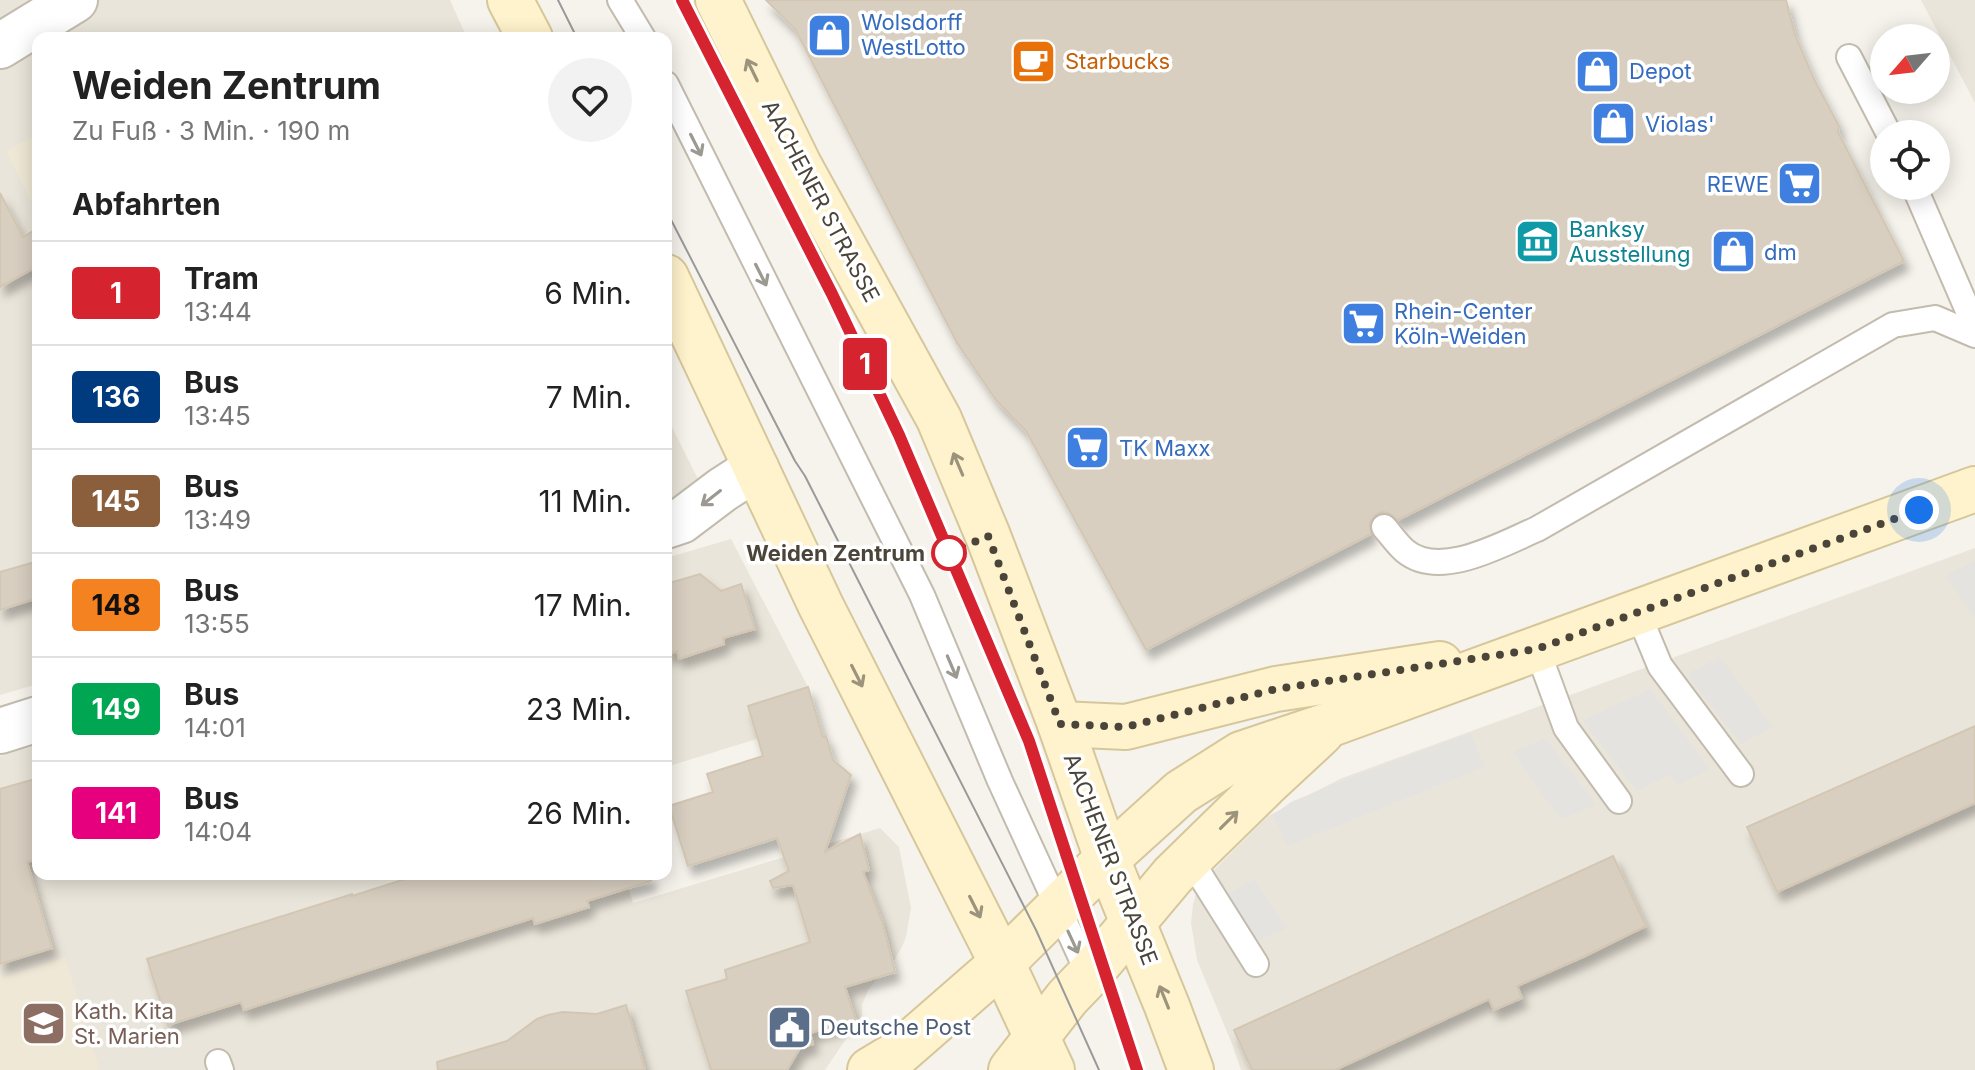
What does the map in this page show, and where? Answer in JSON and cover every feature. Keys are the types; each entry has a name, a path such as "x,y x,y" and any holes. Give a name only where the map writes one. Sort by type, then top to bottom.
{"street":[{"path":"0,46 75,0"},
{"path":"510,0 527,32"},
{"name":"AACHENER STRASSE","path":"718,0 799,165 939,419 988,536 1060,724 1107,859 1191,1070"},
{"path":"672,290 821,606 1045,1052"},
{"path":"672,524 681,521 756,468"},
{"path":"870,1070 900,1052 1002,963 1107,859 1181,792 1241,754 1975,489"},
{"path":"1060,724 1126,727 1276,689 1537,649"},
{"path":"0,731 32,721"},
{"path":"1011,1070 1045,1052 1089,975 1173,875 1331,724"}],"lane":[{"path":"620,0 639,32"},
{"path":"1849,57 1882,120"},
{"path":"672,96 922,595 1000,781 1089,975"},
{"path":"1920,200 1975,327"},
{"path":"1384,527 1407,553 1432,563 1475,557 1537,529 1893,325 1935,318 1975,335"},
{"path":"1638,613 1660,666 1741,774"},
{"path":"1537,649 1566,728 1619,801"},
{"path":"1190,859 1256,964"}],"shaded area":[{"path":"0,0 450,0 464,32 32,32 32,686 0,695"},
{"path":"1921,0 1975,0 1975,103 1950,55 1950,24 1934,24"},
{"path":"32,137 32,203 6,151"},
{"path":"672,427 699,481 672,498"},
{"path":"731,539 808,687 818,720 672,765 672,556"},
{"path":"1975,548 1975,1070 1241,1070 1197,960 1191,923 1198,886 1268,816 1342,778"},
{"path":"1975,561 1975,618 1946,575"},
{"path":"1720,657 1773,727 1741,744 1687,674"},
{"path":"1650,689 1709,769 1678,785 1670,774 1637,791 1583,720"},
{"path":"1470,733 1485,767 1287,846 1273,815 1291,802"},
{"path":"1545,738 1596,804 1561,820 1512,752"},
{"path":"32,747 32,880 626,880 633,903 880,828 899,847 911,908 906,937 893,962 895,972 879,977 868,990 862,1015 825,1070 0,1070 0,756"},
{"path":"1255,879 1286,929 1257,941 1227,894"},
{"name":"Kath. Kita St. Marien","path":"65,957 100,1070 0,1070 0,969 3,978"}],"building":[{"name":"Rhein-Center Köln-Weiden","path":"766,0 1786,0 1795,35 1814,79 1839,126 1838,132 1870,200 1873,200 1904,261 1398,520 1388,513 1375,515 1370,523 1371,534 1146,650 1026,431 996,400 957,343 795,29"},
{"path":"0,193 23,237 32,232 32,269 0,287"},
{"path":"32,563 32,600 0,610 0,572"},
{"path":"700,574 721,591 741,584 755,629 723,638 724,644 679,659 677,651 672,653 672,582"},
{"path":"808,687 833,760 851,775 825,852 860,834 869,870 863,872 882,921 895,972 845,987 856,1020 810,1033 813,1044 800,1048 787,1070 711,1070 686,991 727,979 725,970 810,942 793,885 773,888 770,881 789,871 777,838 688,866 672,815 672,805 713,792 707,774 763,756 748,706"},
{"path":"1975,726 1975,803 1777,892 1747,827"},
{"path":"32,780 32,861 27,862 52,948 0,964 0,789"},
{"path":"1613,856 1646,926 1517,986 1522,998 1494,1010 1489,999 1335,1070 1252,1070 1234,1030"},
{"path":"402,880 651,881 587,901 589,907 535,924 533,918 244,1010 241,1002 168,1025 147,959"},
{"path":"626,1005 645,1070 438,1070 437,1062 507,1041 537,1019 548,1015 563,1012 597,1014"}],"tram line":[{"path":"558,0 574,32"},
{"path":"682,0 832,294 899,435 1029,741 1137,1070"},
{"name":"1","path":"682,0 832,294 899,435 1029,741 1137,1070"},
{"path":"672,222 1036,930 1099,1070"}],"place":[{"name":"Wolsdorff WestLotto","path":"830,35"},
{"name":"Starbucks","path":"1034,61"},
{"name":"Depot","path":"1598,71"},
{"name":"Violas'","path":"1614,124"},
{"name":"REWE","path":"1800,184"},
{"name":"Banksy Ausstellung","path":"1538,242"},
{"name":"dm","path":"1733,252"},
{"name":"Rhein-Center Köln-Weiden","path":"1363,324"},
{"name":"TK Maxx","path":"1088,448"},
{"name":"Weiden Zentrum","path":"949,553"},
{"name":"Kath. Kita St. Marien","path":"43,1024"},
{"name":"Deutsche Post","path":"789,1027"}],"route":[{"path":"949,553 988,536 1060,724 1126,727 1276,689 1537,649 1919,510"}]}
